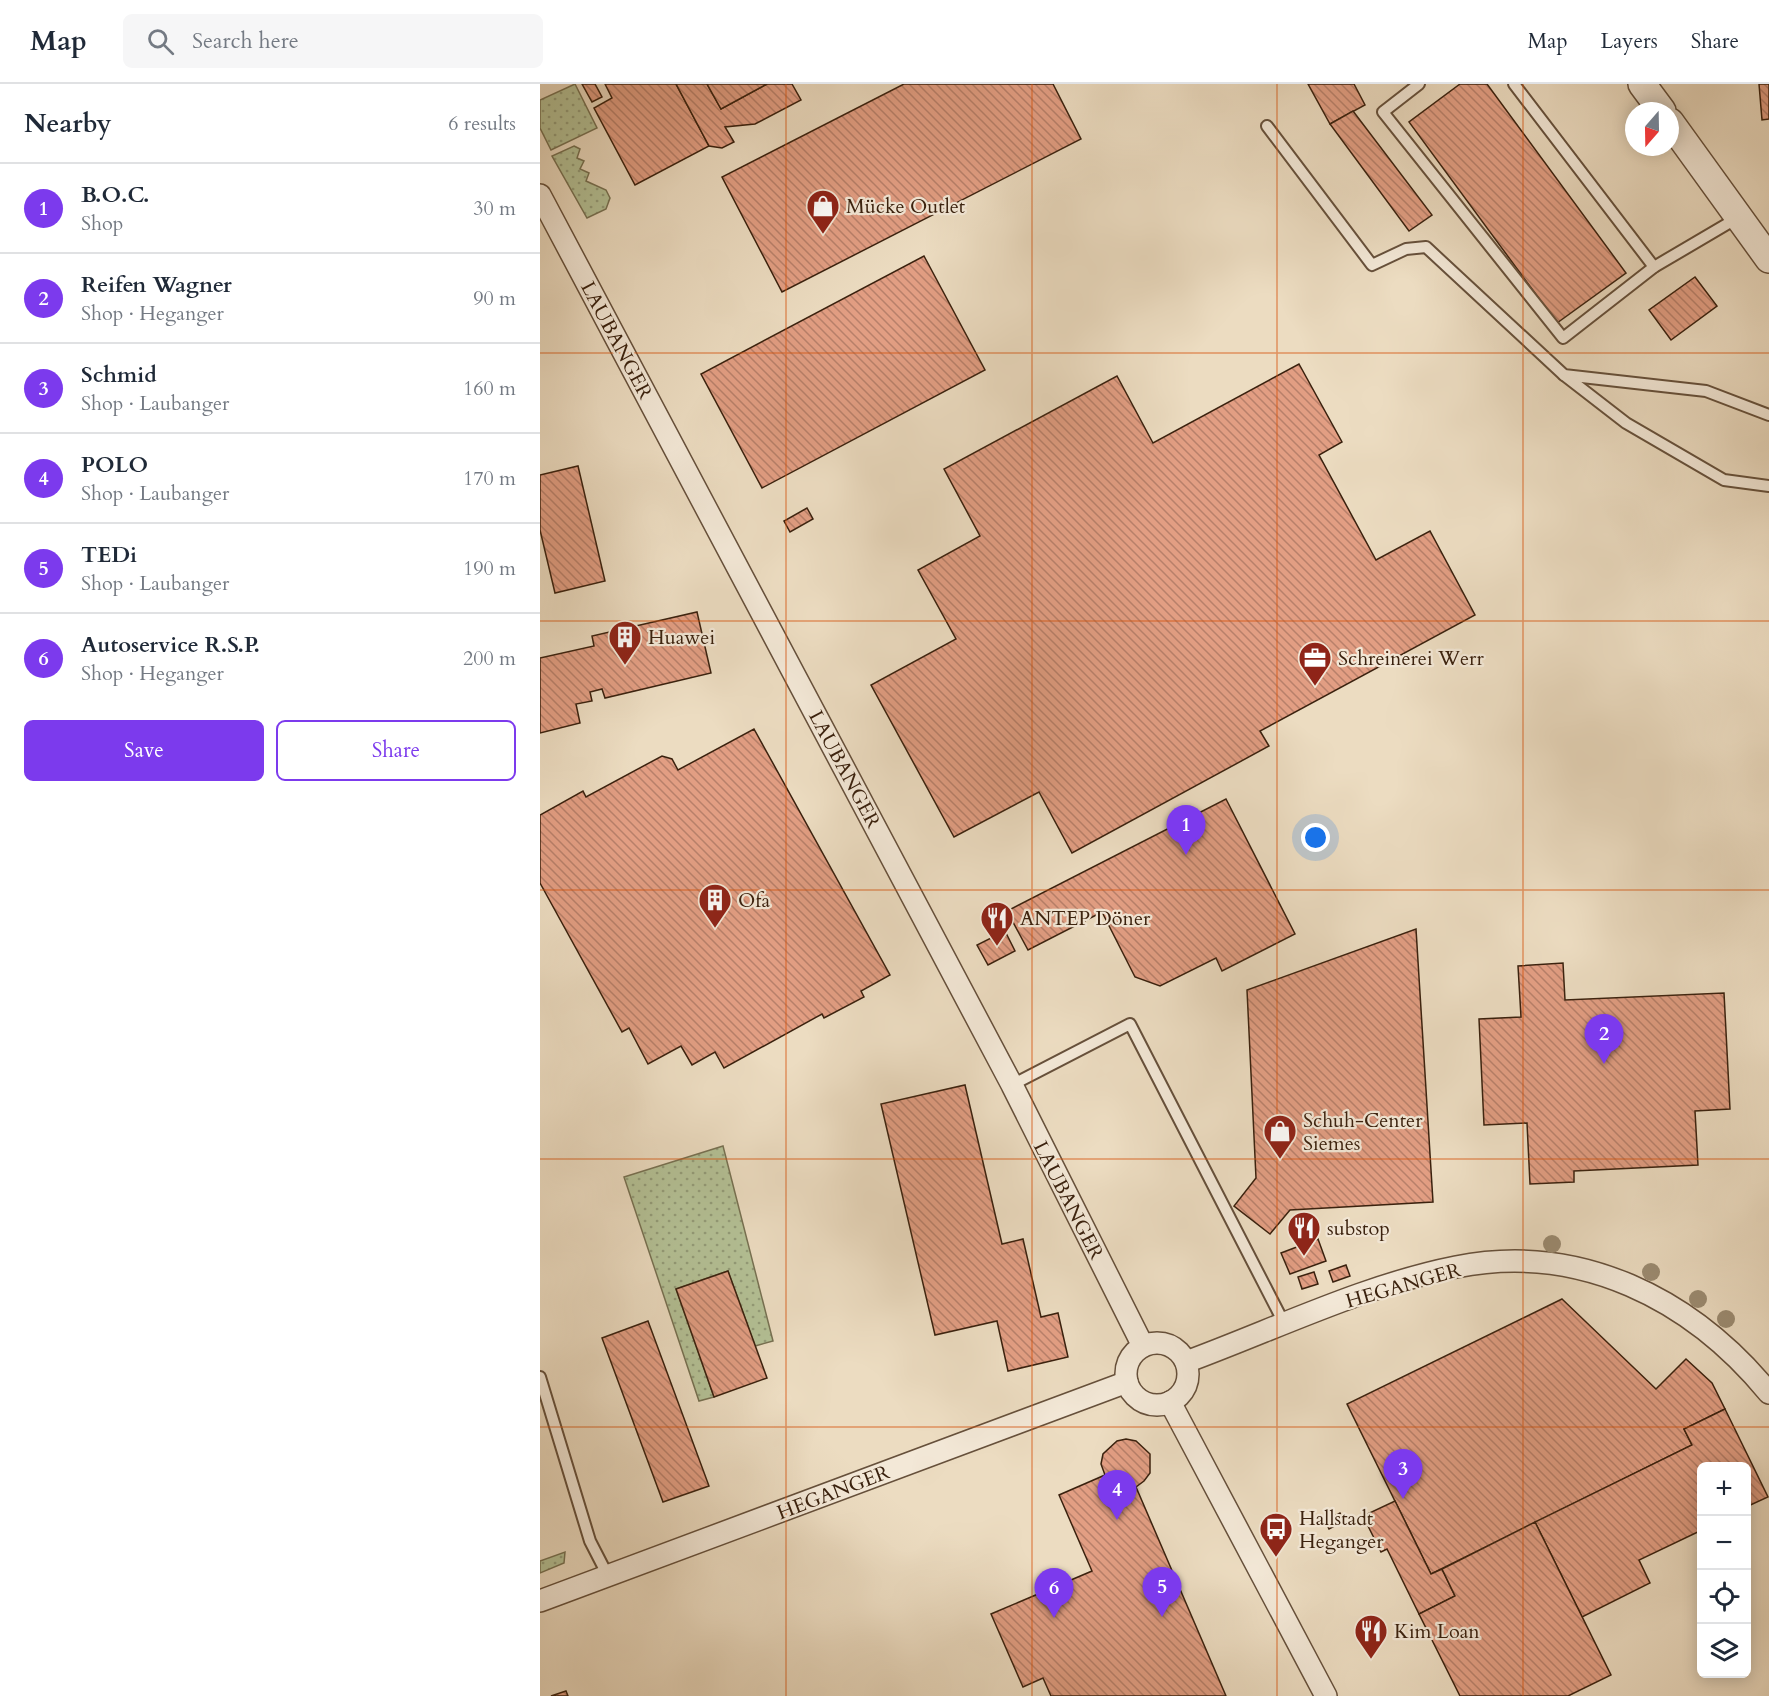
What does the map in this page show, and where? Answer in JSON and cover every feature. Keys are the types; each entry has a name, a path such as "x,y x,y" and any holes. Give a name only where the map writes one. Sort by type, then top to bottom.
{"street":[{"path":"1642,84 1655,102"},
{"path":"1679,134 1769,259"},
{"name":"LAUBANGER","path":"540,195 1012,1085 1143,1346"},
{"name":"HEGANGER","path":"1185,1362 1350,1299 1457,1267 1498,1262 1557,1264 1597,1272 1651,1293 1697,1322 1725,1345 1743,1361 1769,1393"},
{"path":"1160,1343 1172,1347 1185,1362 1187,1381 1183,1390 1170,1402 1149,1404 1137,1398 1127,1382 1127,1365 1143,1346 1160,1343"},
{"name":"HEGANGER","path":"540,1601 1127,1382"},
{"path":"1170,1402 1326,1696"}],"lane":[{"path":"1419,84 1383,112 1563,338 1654,267 1739,217"},
{"path":"1514,84 1654,267"},
{"path":"1267,126 1372,265 1406,249 1426,247 1564,375 1626,423 1724,480 1769,486"},
{"path":"1564,375 1706,391 1769,415"},
{"path":"1012,1085 1130,1024 1285,1325"},
{"path":"540,1377 590,1542 609,1576"}],"green space":[{"path":"575,84 597,128 551,150 540,128 540,100"},
{"path":"574,146 580,149 577,158 584,161 580,169 589,173 586,181 606,190 610,198 606,209 587,218 552,156"},
{"path":"723,1146 773,1341 755,1346 728,1271 676,1289 714,1397 699,1401 624,1177"},
{"path":"565,1552 564,1563 540,1573 540,1561"}],"building":[{"path":"582,84 595,84 602,97 592,102"},
{"path":"605,84 676,84 709,146 635,185 594,108 612,98"},
{"path":"676,84 707,84 721,109 767,84 792,84 801,100 755,124 725,127 734,142 722,148 709,146"},
{"path":"707,84 767,84 721,109"},
{"name":"Mücke Outlet","path":"904,84 1053,84 1081,139 782,292 722,177"},
{"path":"1308,84 1354,84 1365,105 1330,124"},
{"path":"1460,84 1487,84 1626,273 1557,323 1409,122"},
{"path":"1759,84 1769,84 1769,119 1762,120"},
{"path":"1353,111 1432,215 1409,231 1330,124"},
{"path":"924,256 985,370 762,488 701,374"},
{"path":"1695,277 1717,306 1671,340 1649,310"},
{"path":"1299,364 1342,442 1319,455 1376,560 1430,531 1475,615 1260,731 1269,746 1072,853 1039,792 954,837 871,685 956,639 918,570 980,536 944,469 1117,376 1153,443"},
{"path":"578,466 605,581 555,593 540,530 540,475"},
{"path":"807,508 813,519 790,532 784,521"},
{"name":"Huawei","path":"697,612 711,673 605,698 602,689 590,692 592,701 576,704 580,723 540,733 540,658 594,646 592,636"},
{"name":"Ofa","path":"754,729 890,975 861,991 864,997 824,1018 822,1014 724,1068 715,1052 692,1065 681,1046 648,1064 629,1028 622,1032 540,883 540,815 583,791 586,797 662,756 672,759 678,770"},
{"path":"1226,799 1295,934 1222,971 1216,958 1160,986 1135,977 1102,912 1028,950 1007,911"},
{"path":"1416,929 1433,1202 1290,1210 1270,1234 1234,1206 1256,1178 1247,990"},
{"path":"1005,931 1015,951 988,965 977,945"},
{"path":"1563,963 1565,1000 1724,993 1730,1109 1695,1111 1698,1165 1574,1171 1574,1182 1530,1184 1527,1123 1484,1125 1479,1019 1521,1017 1518,966"},
{"path":"965,1085 1002,1244 1023,1239 1041,1317 1058,1313 1068,1357 1008,1371 997,1321 935,1335 881,1104"},
{"name":"substop","path":"1318,1239 1326,1261 1290,1274 1281,1253"},
{"path":"1346,1265 1350,1276 1333,1282 1329,1271"},
{"path":"728,1271 767,1378 714,1397 676,1289"},
{"path":"1314,1272 1318,1284 1302,1289 1298,1277"},
{"path":"1562,1299 1656,1389 1686,1359 1712,1383 1725,1409 1684,1429 1692,1445 1431,1574 1347,1404"},
{"path":"648,1321 709,1486 663,1502 602,1338"},
{"path":"1725,1409 1751,1462 1697,1462 1697,1532 1639,1560 1650,1583 1582,1617 1535,1522 1692,1445 1684,1429"},
{"path":"1126,1439 1136,1441 1150,1454 1150,1473 1136,1487 1226,1696 1051,1696 1043,1678 1023,1687 991,1614 1092,1571 1059,1495 1105,1475 1101,1464 1103,1454 1117,1441"},
{"path":"1751,1462 1768,1497 1751,1505"},
{"path":"1395,1501 1431,1574 1442,1569 1455,1596 1419,1614 1387,1549 1381,1552 1363,1516"},
{"path":"1340,1513 1344,1521 1329,1529 1325,1521"},
{"path":"1535,1522 1611,1675 1568,1696 1460,1696 1419,1614 1455,1596 1442,1569"},
{"path":"566,1691 568,1696 551,1696"}],"place":[{"name":"Mücke Outlet","path":"823,235"},
{"name":"Huawei","path":"625,666"},
{"name":"Schreinerei Werr","path":"1315,687"},
{"name":"B.O.C.","path":"1186,855"},
{"name":"Ofa","path":"715,929"},
{"name":"ANTEP Döner","path":"997,947"},
{"name":"Reifen Wagner","path":"1604,1064"},
{"name":"Schuh-Center Siemes","path":"1280,1160"},
{"name":"substop","path":"1304,1257"},
{"name":"Schmid","path":"1403,1499"},
{"name":"POLO","path":"1117,1520"},
{"name":"Hallstadt Heganger","path":"1276,1558"},
{"name":"TEDi","path":"1162,1617"},
{"name":"Autoservice R.S.P.","path":"1054,1618"},
{"name":"Kim Loan","path":"1371,1660"}]}
